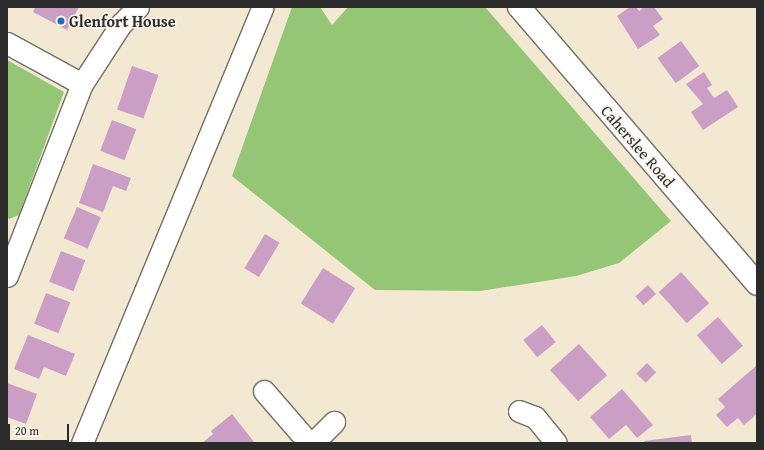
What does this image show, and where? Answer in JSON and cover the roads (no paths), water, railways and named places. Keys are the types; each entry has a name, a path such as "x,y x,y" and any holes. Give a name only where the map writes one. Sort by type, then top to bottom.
{"main road":[{"name":"Caherslee Road","path":"519,7 757,284"}],"street":[{"path":"7,276 14,236 82,84 121,24 138,7"},
{"path":"82,443 263,7"},
{"path":"7,44 82,84"},
{"path":"264,390 309,443"},
{"path":"519,411 535,417 556,443"},
{"path":"313,443 334,422"}],"place":[{"name":"Glenfort House","path":"61,21"}]}
